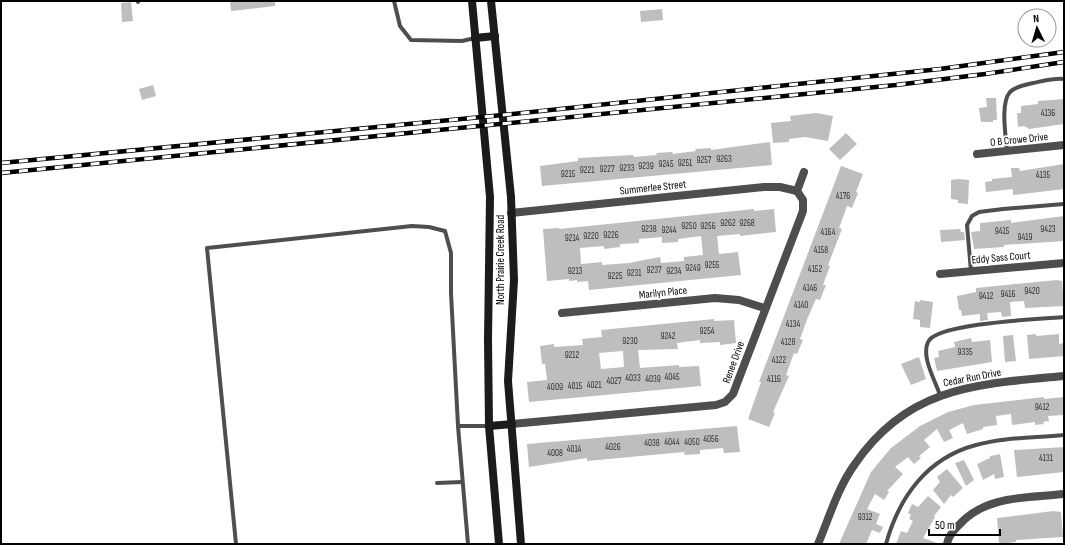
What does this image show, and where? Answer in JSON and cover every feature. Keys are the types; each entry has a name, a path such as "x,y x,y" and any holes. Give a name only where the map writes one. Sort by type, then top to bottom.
{"main road":[{"name":"North Prairie Creek Road","path":"472,1 490,197 488,340 489,426 498,544"},
{"name":"North Prairie Creek Road","path":"491,1 511,212 514,280 509,340 508,380 521,544"},
{"path":"475,38 495,36"},
{"path":"489,426 512,424"}],"street":[{"name":"O B Crowe Drive","path":"977,154 1064,145"},
{"path":"797,190 804,172"},
{"name":"Summerlee Street","path":"511,212 764,187 780,187 797,190"},
{"name":"Renee Drive","path":"512,424 716,405 725,402 732,394 764,308 803,211 803,200 797,190"},
{"name":"Eddy Sass Court","path":"940,274 1064,263"},
{"name":"Marilyn Place","path":"562,313 714,298 739,300 764,308"},
{"name":"Cedar Run Drive","path":"818,544 854,465 883,431 901,416 918,405 940,395 963,388 992,383 1064,376"},
{"path":"947,544 956,528 964,519 980,508 999,500 1064,494"}],"lane":[{"path":"394,1 400,26 411,40 462,41 475,38"},
{"path":"1007,151 1004,112 1009,92 1017,87 1046,80 1064,78"},
{"path":"971,271 968,226 972,216 979,212 1064,204"},
{"path":"236,544 207,248 412,226 429,227 445,231 451,252 451,293 458,426 468,544"},
{"path":"940,395 926,358 926,350 931,337 942,332 961,327 1064,317"},
{"path":"458,426 489,426"},
{"path":"886,544 894,521 911,488 923,474 940,460 960,450 977,444 1064,435"},
{"path":"437,483 462,482"}],"building":[{"path":"230,1 275,1 275,6 231,11"},
{"path":"131,2 133,21 122,22 121,3"},
{"path":"662,9 663,20 641,22 640,11"},
{"path":"153,85 156,96 142,100 139,89"},
{"path":"986,98 996,98 997,120 993,120 993,122 981,122 979,108 987,107"},
{"path":"1064,99 1064,124 1029,129 1024,126 1018,127 1017,113 1021,113 1021,106 1038,104 1038,101"},
{"path":"816,113 833,116 828,141 805,137 789,139 789,142 773,143 771,123 791,121 790,116"},
{"path":"846,133 857,144 840,160 829,149"},
{"path":"770,142 772,165 542,186 540,166 578,161 578,158 633,155 634,157 672,152 673,154 696,151 695,149 711,148 711,150"},
{"path":"1064,164 1064,189 1013,195 1013,189 986,192 985,182 992,181 992,179 1012,177 1011,168 1019,168 1020,171"},
{"path":"841,166 863,174 856,192 858,193 852,208 847,206 839,228 842,229 828,265 830,266 823,285 826,285 820,300 816,299 808,317 800,339 803,340 797,354 794,353 786,375 789,376 773,412 775,413 769,427 748,419 761,382 759,382"},
{"path":"951,180 969,180 968,204 958,203 958,200 951,199"},
{"path":"754,209 754,211 774,209 776,232 740,236 740,234 717,236 719,254 738,252 741,275 589,290 588,281 577,282 577,280 569,281 569,279 547,281 543,229 559,229","holes":["701,236 703,255 684,257 684,261 661,263 660,257 629,263 602,265 602,262 581,264 580,248 604,246 604,249 620,247 620,244 639,243 639,239 662,237 662,243 678,242 678,239"]},
{"path":"1064,216 1064,241 1004,245 1004,247 974,249 971,232 980,231 980,223 1011,220 1011,223"},
{"path":"960,229 961,232 964,232 965,240 941,242 940,230"},
{"path":"1057,280 1062,281 1064,306 1025,308 1024,301 1010,302 1011,316 1002,317 1001,312 987,313 988,320 980,321 980,314 962,316 961,310 959,310 957,296 976,292 976,288"},
{"path":"920,300 933,302 930,328 920,327 920,320 913,319 915,301 920,302"},
{"path":"714,319 714,321 734,320 736,343 720,345 720,342 700,343 700,340 677,343 678,349 638,350 640,368 679,365 679,367 699,366 701,386 529,402 527,382 547,380 545,364 542,364 540,346 554,344 554,347 583,345 582,339 602,337 601,330","holes":["623,351 624,367 601,369 599,353"]},
{"path":"1036,334 1036,336 1059,334 1059,344 1064,343 1064,356 1029,359 1027,335"},
{"path":"1013,335 1016,361 1005,362 1003,336"},
{"path":"971,338 972,342 990,340 992,362 937,371 934,358 939,357 938,351 955,347 954,342"},
{"path":"919,357 926,379 911,385 901,364"},
{"path":"1044,397 1044,399 1064,397 1064,415 1048,416 1049,421 1043,422 1044,424 1035,425 1035,422 1012,425 1011,414 996,416 997,425 983,427 983,429 967,434 963,423 949,430 953,438 944,442 937,429 924,440 930,447 919,456 921,458 914,464 908,457 895,467 903,474 887,491 889,492 884,500 875,494 867,509 880,514 876,524 883,527 880,533 872,530 866,544 839,544 871,472 891,448 920,426 948,412 974,405"},
{"path":"737,426 740,452 724,453 723,448 700,450 700,454 685,455 684,452 587,461 587,458 529,467 527,444"},
{"path":"1064,447 1064,472 1017,477 1014,450"},
{"path":"1000,454 1004,477 995,479 994,474 983,480 977,464 990,458 990,456"},
{"path":"964,460 974,480 966,486 955,463"},
{"path":"947,469 963,488 953,497 951,495 944,504 933,490 940,482 937,477"},
{"path":"928,496 941,507 934,516 935,517 923,538 937,543 896,544 901,531 907,533 913,521 909,519 911,515 908,513 912,504 918,507"},
{"path":"1053,511 1061,512 1063,537 1016,540 1016,542 999,544 997,518"}],"railway":[{"path":"1,163 503,115 940,69 1064,52"},
{"path":"1,173 896,85 1064,62"}]}
